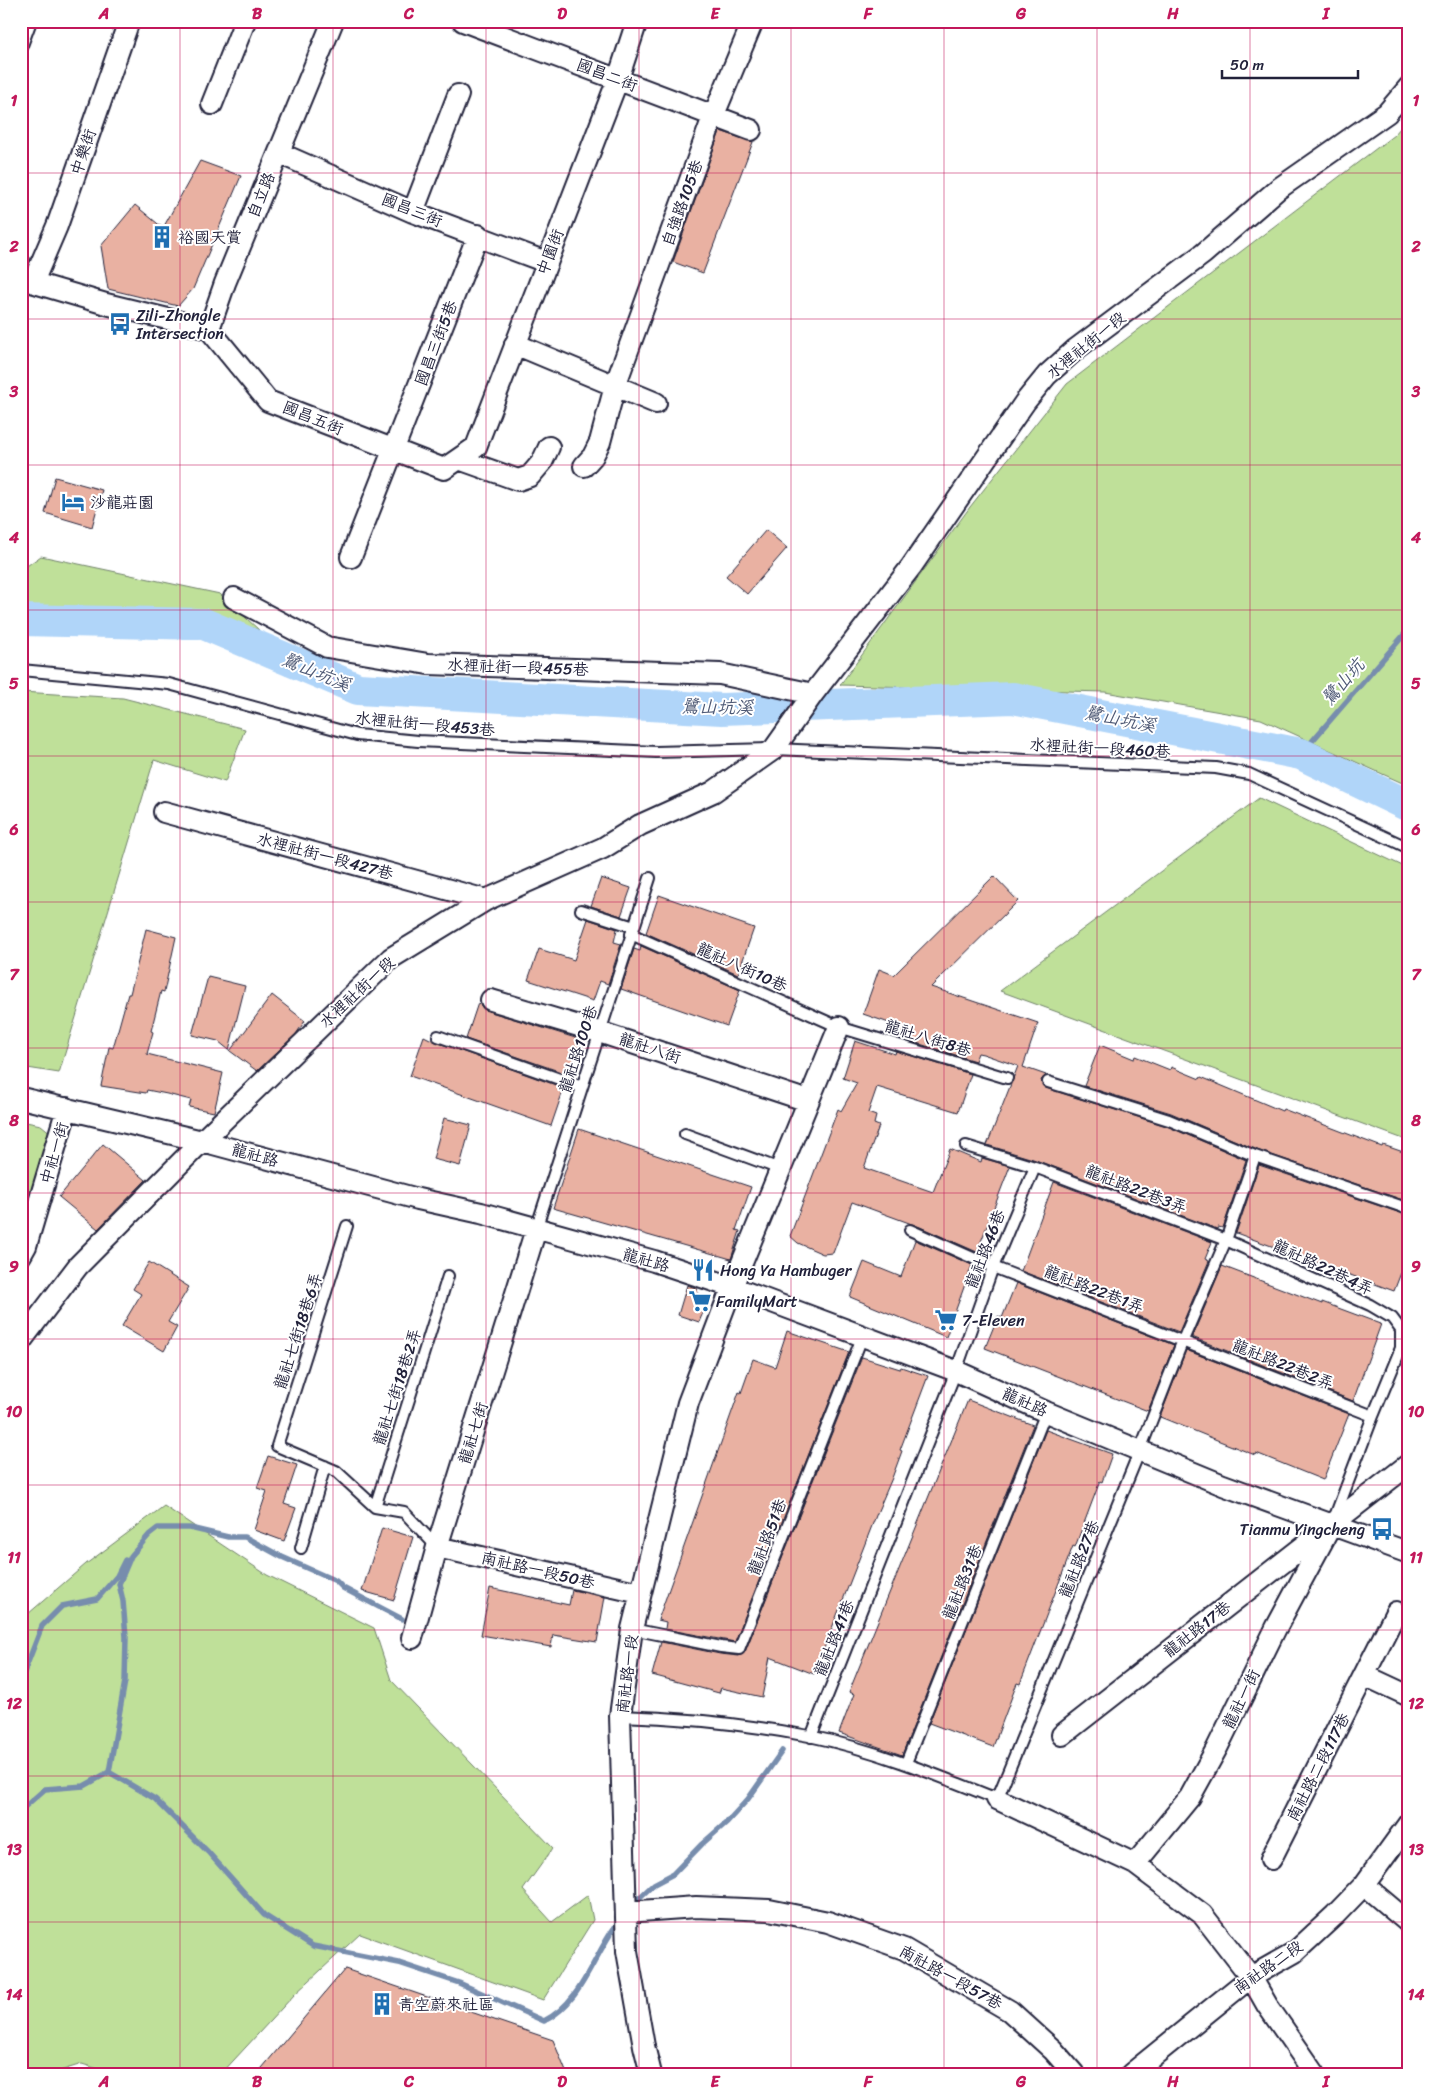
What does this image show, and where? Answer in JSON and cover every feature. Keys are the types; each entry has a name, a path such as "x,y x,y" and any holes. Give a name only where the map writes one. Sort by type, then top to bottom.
{"street":[{"name":"中樂街","path":"27,281 57,226 129,21"},
{"path":"212,104 245,21"},
{"name":"自立路","path":"209,329 225,283 333,21"},
{"name":"國昌二街","path":"463,21 751,130"},
{"name":"中園街","path":"451,464 476,447 618,79 637,21"},
{"name":"自強路105巷","path":"584,466 593,456 600,442 615,386 713,117 753,21"},
{"name":"水裡社街一段","path":"21,1341 78,1266 202,1141 391,958 486,900 603,848 640,825 713,792 774,749 813,694 911,567 1025,402 1047,374 1076,349 1209,249 1278,189 1387,114 1409,87"},
{"path":"413,212 458,95"},
{"name":"國昌三街","path":"279,153 413,212 546,262"},
{"name":"國昌三街5巷","path":"351,557 478,235"},
{"path":"27,281 106,304 209,329"},
{"name":"國昌五街","path":"209,329 268,401 394,451 518,480 530,476 542,462 549,447"},
{"path":"515,344 656,403"},
{"name":"水裡社街一段455巷","path":"234,598 327,647 428,664 720,674 813,694"},
{"name":"水裡社街一段427巷","path":"164,812 486,900"},
{"name":"龍社八街","path":"491,1000 599,1032 808,1101"},
{"path":"732,1287 839,1027"},
{"name":"龍社路","path":"21,1098 202,1141 654,1261 732,1287 863,1335 956,1371 1046,1412 1223,1485 1409,1552"},
{"name":"中社一街","path":"21,1255 26,1246 67,1108"},
{"name":"龍社七街","path":"412,1638 437,1547 536,1229"},
{"name":"南社路一段","path":"651,2074 628,1960 620,1716 632,1629 688,1403 732,1287"},
{"name":"龍社路17巷","path":"1062,1734 1409,1464"},
{"name":"龍社一街","path":"1135,1864 1190,1797 1217,1748 1276,1628 1332,1524"},
{"name":"南社路一段50巷","path":"437,1547 640,1593"},
{"name":"南社路二段117巷","path":"1272,1859 1396,1612"},
{"path":"1364,1675 1409,1696"},
{"path":"997,1799 1135,1864 1202,1914 1251,1977 1267,2004 1315,2074"},
{"name":"南社路二段","path":"1131,2074 1251,1977 1295,1952 1364,1885 1409,1823"},
{"path":"1364,1885 1409,1923"},
{"name":"南社路一段57巷","path":"626,1912 696,1906 769,1910 828,1922 904,1949 1010,2011 1053,2050 1074,2074"}],"lane":[{"path":"21,48 31,21"},
{"name":"水裡社街一段453巷","path":"21,670 169,684 357,735 418,741 656,752 774,749"},
{"name":"水裡社街一段460巷","path":"774,749 1216,768 1249,774 1409,848"},
{"name":"龍社路100巷","path":"536,1229 650,878"},
{"name":"龍社八街10巷","path":"581,910 633,931 839,1027"},
{"name":"龍社八街8巷","path":"839,1027 1007,1078"},
{"path":"438,1036 582,1087"},
{"path":"1048,1082 1169,1120 1255,1156 1409,1209"},
{"path":"685,1134 780,1169"},
{"name":"龍社路22巷3弄","path":"966,1146 1035,1167 1226,1240"},
{"name":"龍社路27巷","path":"997,1799 1183,1340 1226,1240 1255,1156"},
{"name":"龍社路46巷","path":"956,1371 993,1266 1035,1167"},
{"name":"龍社七街18巷6弄","path":"325,1466 277,1446 347,1226"},
{"name":"龍社路22巷1弄","path":"910,1230 993,1266 1183,1340"},
{"name":"龍社路22巷4弄","path":"1226,1240 1370,1305 1392,1318 1401,1330 1401,1348 1373,1416"},
{"name":"龍社七街18巷2弄","path":"375,1507 448,1276"},
{"name":"龍社路51巷","path":"632,1629 739,1649 863,1335"},
{"name":"龍社路22巷2弄","path":"1183,1340 1373,1416"},
{"name":"龍社路41巷","path":"811,1737 956,1371"},
{"name":"龍社路31巷","path":"906,1763 1046,1412"},
{"path":"1332,1524 1373,1416"},
{"path":"301,1548 325,1466 336,1471 375,1507 404,1512 437,1547"},
{"path":"620,1716 686,1718 811,1737 906,1763 997,1799"}],"green space":[{"path":"1409,118 1409,786 1261,719 1105,692 840,685 970,507 1067,384 1394,135"},
{"path":"41,556 220,594 259,630 203,611 21,606 21,570"},
{"path":"21,692 123,698 245,729 225,782 154,760 59,1073 21,1067"},
{"path":"1259,798 1409,869 1409,1141 1000,991"},
{"path":"21,1121 41,1125 51,1133 21,1220"},
{"path":"164,1506 267,1575 374,1628 391,1680 553,1848 523,1890 552,1922 588,1895 593,1920 543,2000 360,1934 295,1994 221,2074 115,2074 82,2064 50,2074 21,2074 21,1620 86,1564"}],"building":[{"path":"720,131 753,142 703,273 673,262"},
{"name":"裕國天賞","path":"200,161 241,176 193,289 178,306 108,289 101,246 135,205 163,228"},
{"name":"沙龍莊園","path":"55,477 102,490 92,527 45,513"},
{"path":"766,530 787,548 747,594 726,576"},
{"path":"994,876 1018,901 931,987 1038,1023 1023,1067 1046,1075 1041,1080 1046,1088 1167,1126 1246,1160 1223,1228 1218,1227 1217,1229 1033,1159 987,1145 1018,1066 978,1053 975,1061 900,1038 902,1034 895,1025 863,1014 879,969 894,975"},
{"path":"601,878 631,888 621,916 591,906"},
{"path":"659,895 754,928 738,974 646,933"},
{"path":"588,919 617,929 614,942 621,944 608,984 600,981 593,1001 528,980 539,949 574,960"},
{"path":"146,929 176,937 164,992 161,991 151,1031 153,1032 147,1054 223,1073 214,1112 189,1107 191,1100 167,1094 147,1090 146,1093 101,1086 109,1047 113,1048 128,994 130,994"},
{"path":"641,946 740,990 727,1026 621,989 634,949 640,951"},
{"path":"208,977 245,986 229,1050 218,1041 192,1035"},
{"path":"272,995 305,1021 296,1034 257,1071 230,1051"},
{"path":"478,1003 488,1011 582,1040 570,1075 466,1039"},
{"path":"424,1036 564,1088 551,1126 410,1076"},
{"path":"855,1041 895,1054 896,1051 971,1074 958,1112 877,1087 868,1113 876,1116 874,1124 879,1126 864,1168 933,1192 950,1149 981,1162 982,1158 1010,1166 977,1252 920,1227 852,1202 833,1253 823,1254 798,1243 790,1236 838,1109 841,1111 857,1083 843,1078"},
{"path":"1100,1045 1134,1059 1135,1056 1170,1070 1171,1067 1200,1079 1201,1077 1282,1111 1283,1109 1382,1147 1383,1145 1409,1154 1409,1202 1257,1150 1171,1113 1084,1086"},
{"path":"444,1118 471,1125 460,1166 433,1159"},
{"path":"579,1129 751,1187 736,1230 740,1231 731,1259 553,1208"},
{"path":"103,1144 146,1180 98,1229 59,1197"},
{"path":"1259,1165 1409,1216 1409,1252 1394,1291 1236,1233"},
{"path":"1054,1182 1212,1242 1205,1259 1209,1261 1179,1332 1021,1271"},
{"path":"915,1240 972,1265 946,1337 850,1297 864,1262 901,1277"},
{"path":"149,1262 189,1287 168,1322 177,1327 164,1351 122,1326 141,1294 133,1289"},
{"path":"1222,1266 1381,1324 1353,1401 1192,1337"},
{"path":"1016,1283 1174,1345 1148,1411 985,1348 998,1316 1002,1318"},
{"path":"687,1285 696,1288 705,1308 699,1322 678,1315"},
{"path":"787,1331 849,1352 735,1642 665,1629 666,1622 658,1620 739,1392 741,1393 753,1359 775,1367"},
{"path":"1186,1350 1349,1414 1323,1480 1160,1417"},
{"path":"862,1357 928,1376 900,1450 902,1451 892,1478 814,1674 770,1657 762,1697 721,1688 719,1693 652,1675 661,1642 720,1654 739,1656 745,1652"},
{"path":"968,1400 1033,1425 902,1755 839,1733 854,1694 849,1692"},
{"path":"1046,1430 1112,1454 1075,1547 1073,1546 1020,1684 1017,1683 993,1747 929,1723"},
{"path":"268,1456 297,1465 284,1504 296,1508 284,1541 254,1530 267,1491 257,1488"},
{"path":"382,1528 413,1537 394,1600 362,1591"},
{"path":"490,1588 569,1605 572,1590 605,1597 597,1642 553,1635 551,1647 481,1635"},
{"name":"青空蔚來社區","path":"345,1969 553,2040 567,2074 257,2074"}],"waterway":[{"name":"鷺山坑溪","path":"21,620 204,624 358,689 722,709 1013,698 1301,754 1409,806"},
{"name":"鷺山坑","path":"1301,754 1409,629"},
{"path":"21,1810 45,1789 84,1786 109,1772 125,1681 126,1637 123,1601 119,1584 131,1556 149,1535 158,1528 190,1528 228,1537 245,1537 282,1557 336,1581 343,1588 402,1619"},
{"path":"21,1680 42,1626 62,1606 97,1599 117,1576 125,1560"},
{"path":"638,1899 654,1884 673,1874 727,1822 748,1799 782,1751"},
{"path":"109,1772 155,1799 208,1852 264,1915 313,1946 399,1963 459,1983 544,2021 568,2003 615,1927"}],"place":[{"name":"裕國天賞","path":"162,237"},
{"name":"Zili-Zhongle Intersection","path":"120,324"},
{"name":"沙龍莊園","path":"73,502"},
{"name":"Hong Ya Hambuger","path":"703,1270"},
{"name":"FamilyMart","path":"700,1301"},
{"name":"7-Eleven","path":"946,1320"},
{"name":"Tianmu Yingcheng","path":"1382,1529"},
{"name":"青空蔚來社區","path":"382,2004"}]}
